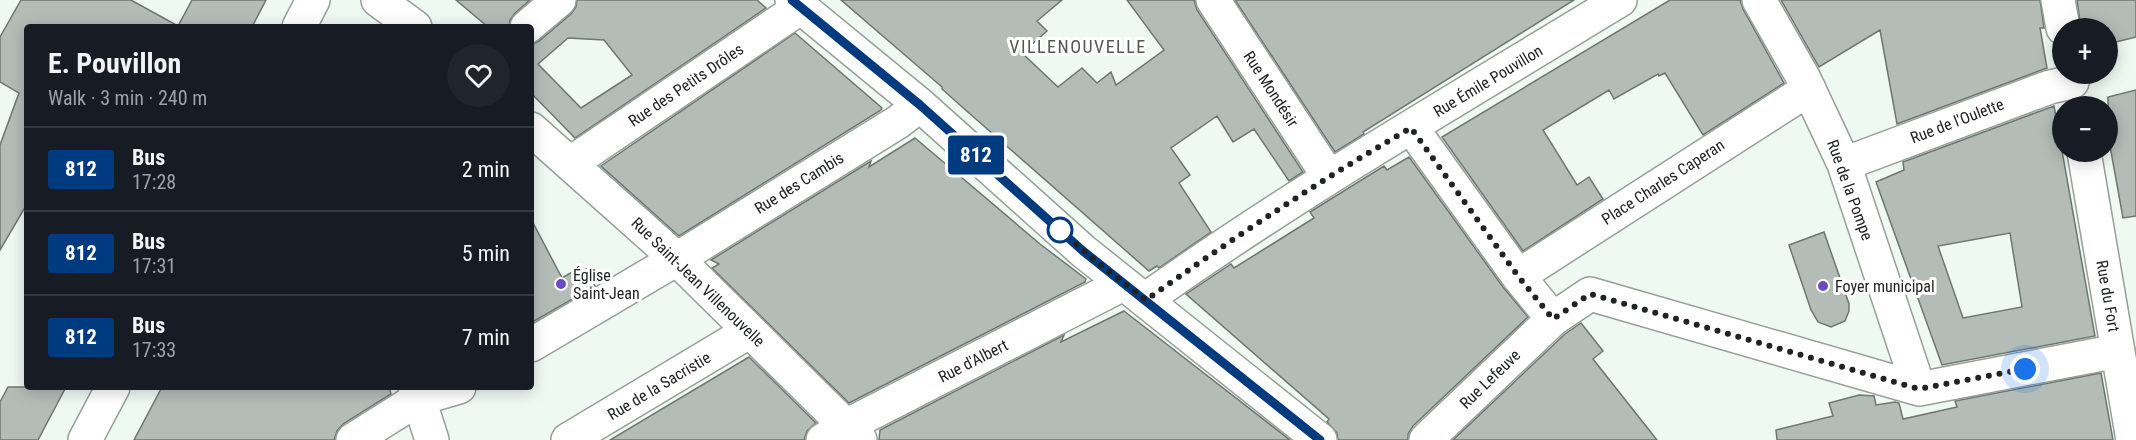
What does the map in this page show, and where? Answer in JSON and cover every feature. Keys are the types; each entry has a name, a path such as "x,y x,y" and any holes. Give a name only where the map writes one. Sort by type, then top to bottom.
{"street":[{"path":"378,0 411,24"},
{"path":"530,24 558,0"},
{"name":"Rue Mondésir","path":"1213,0 1329,177"},
{"name":"Rue Émile Pouvillon","path":"1134,292 1185,271 1329,177 1620,0"},
{"name":"Rue de la Pompe","path":"1759,0 1809,89 1844,164 1919,389"},
{"path":"2058,0 2061,18"},
{"path":"797,4 920,105 1083,251 1320,440"},
{"name":"Rue des Petits Drôles","path":"571,163 797,4"},
{"name":"Rue de l'Oulette","path":"1844,164 2050,87 2073,87"},
{"name":"Place Charles Caperan","path":"1518,276 1809,89"},
{"name":"Rue des Cambis","path":"534,343 677,259 898,122 920,105"},
{"path":"1411,128 1518,276 1553,319"},
{"name":"Rue Saint-Jean Villenouvelle","path":"534,132 677,259 750,331 843,435"},
{"name":"Rue du Fort","path":"2086,162 2133,440"},
{"name":"Rue d'Albert","path":"843,435 1134,292"},
{"name":"Rue Lefeuve","path":"1426,440 1553,319 1590,294 1919,389"},
{"name":"Rue de la Sacristie","path":"568,440 750,331"},
{"path":"1919,389 2118,351"},
{"path":"85,440 111,390"},
{"path":"353,440 417,393 438,390"},
{"path":"417,393 432,440"}],"building":[{"path":"21,0 131,0 174,24 24,24 24,209 0,250 0,145 19,93 0,82 0,37"},
{"path":"192,0 266,0 254,24 179,24"},
{"path":"456,0 530,0 515,13 509,24 484,24"},
{"path":"577,0 757,0 766,8 575,138 534,96 534,44 571,14 576,7","holes":["568,38 604,40 632,75 581,108 538,64"]},
{"path":"841,0 1062,0 1037,21 1047,31 1022,53 1058,87 1082,68 1097,83 1111,72 1116,85 1164,50 1127,0 1194,0 1197,10 1303,172 1289,181 1254,129 1233,142 1217,116 1171,148 1190,175 1179,183 1211,232 1159,268 1157,266 1149,271"},
{"path":"1235,0 1574,0 1363,132 1364,134 1335,152"},
{"path":"1670,0 1740,0 1784,83 1703,135 1665,73 1659,76 1658,74 1614,99 1609,90 1543,130 1577,185 1589,177 1603,199 1523,251 1442,137"},
{"path":"1781,0 2040,0 2044,28 2040,28 2047,68 1897,124 1880,30 1819,67"},
{"path":"2077,0 2136,0 2136,37 2118,42 2118,18 2080,18"},
{"path":"795,33 882,108 881,110 679,236 601,166"},
{"path":"2136,90 2136,216 2123,218 2113,162 2118,162 2118,96 2112,96"},
{"path":"2052,107 2052,162 2064,162 2095,336 1942,365 1876,182 1904,170 1903,162","holes":["2010,233 2022,307 1963,318 1938,246"]},
{"path":"915,138 1040,244 1086,279 1085,282 849,403 712,268 719,264 711,260 871,161 869,167"},
{"path":"1409,157 1503,287 1528,317 1413,426 1408,434 1408,440 1338,440 1337,433 1327,422 1329,419 1186,294 1231,264 1234,268 1314,218 1310,212 1384,166 1387,170"},
{"name":"Église Saint-Jean","path":"534,225 562,278 581,267 583,270 587,269 595,286 534,321"},
{"name":"Foyer municipal","path":"1824,232 1849,304 1845,321 1831,327 1818,322 1811,310 1789,245"},
{"path":"1124,311 1290,440 879,440 880,430 1064,335 1061,342"},
{"path":"1581,323 1603,351 1593,359 1657,440 1453,440 1565,334"},
{"path":"749,357 816,423 807,431 804,440 610,440"},
{"path":"2101,373 2113,440 1777,440 1776,430 1833,416 1829,403 1859,395 1874,396 1876,405 1899,403 1903,419 1957,407 1955,401"},
{"path":"8,387 24,387 24,390 64,390 38,440 0,440 0,402"},
{"path":"160,390 390,390 391,394 343,424 334,440 134,440"}],"bus line":[{"name":"812","path":"792,0 920,105 1083,251 1320,440"}],"place":[{"name":"Église Saint-Jean","path":"561,284"},
{"name":"Foyer municipal","path":"1823,286"}],"district":[{"name":"VILLENOUVELLE","path":"1078,46"}],"route":[{"path":"1060,230 1123,284 1146,300 1185,271 1329,177 1411,128 1518,276 1553,319 1590,294 1919,389 2025,369"}]}
